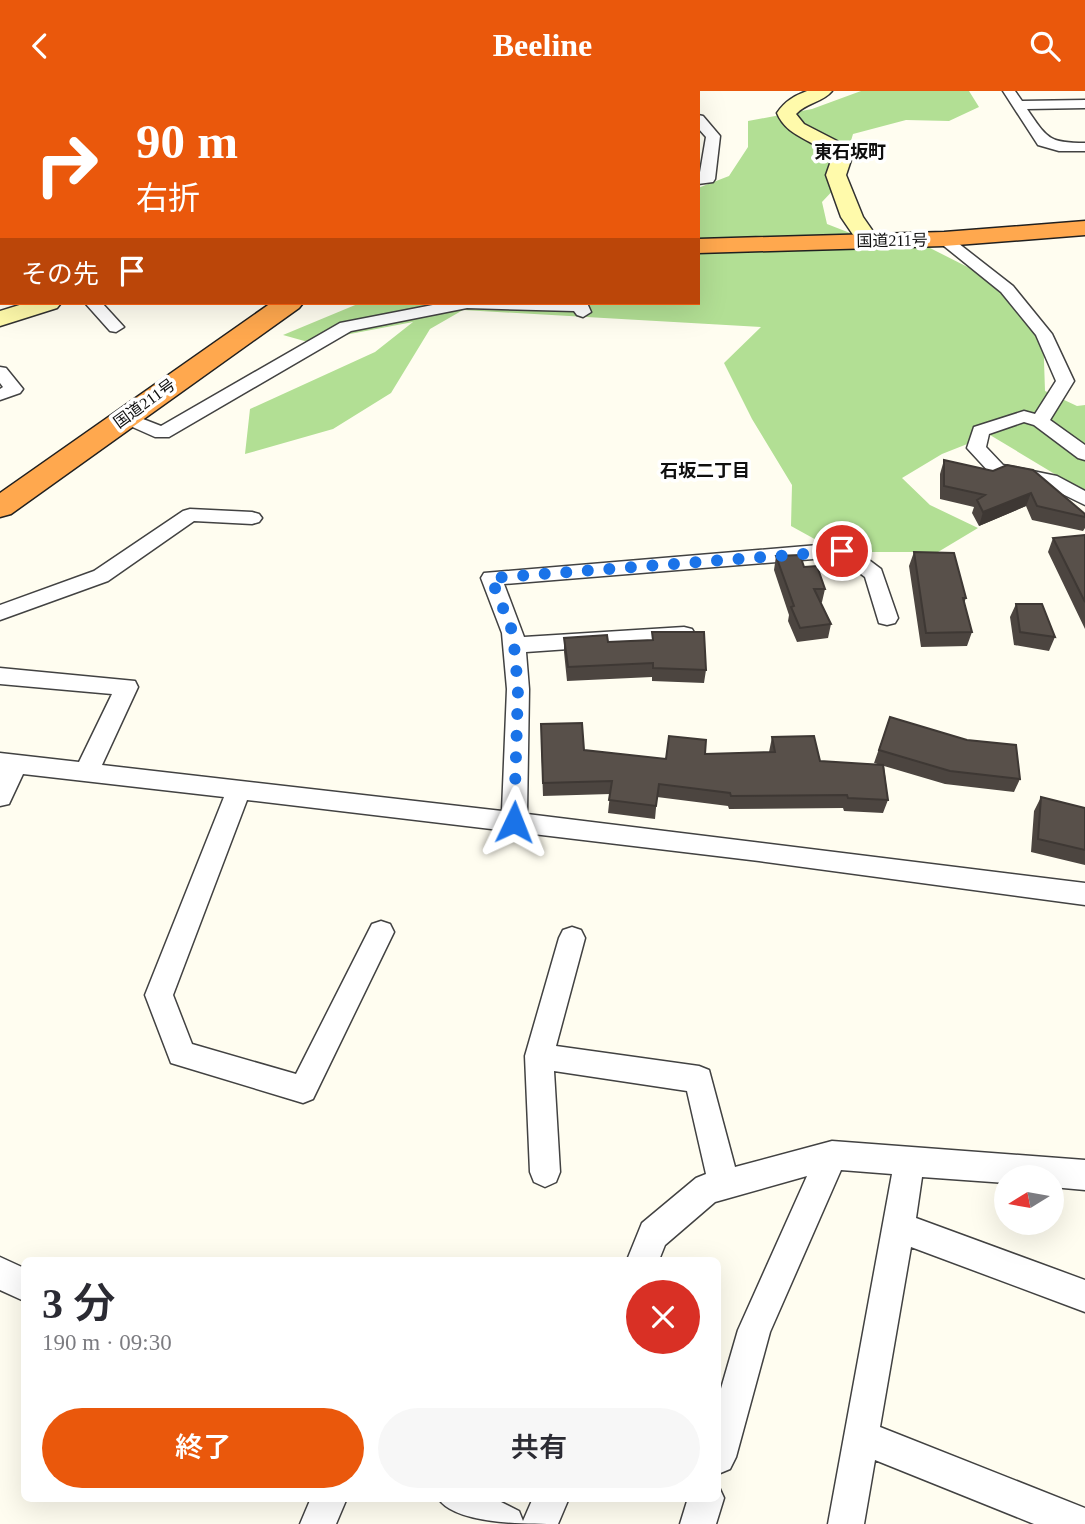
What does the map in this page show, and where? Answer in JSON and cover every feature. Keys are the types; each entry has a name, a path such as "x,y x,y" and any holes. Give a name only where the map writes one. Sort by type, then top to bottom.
{"highway":[{"name":"国道211号","path":"700,246 944,239 1085,228"},
{"name":"国道211号","path":"0,507 238,340 272,312 286,305"}],"street":[{"path":"823,91 797,102 786,113 789,122 802,132 828,142 842,157 836,174 852,217 868,240"},
{"path":"1009,91 1043,142 1059,147 1085,147"},
{"path":"1018,105 1085,104"},
{"path":"700,180 708,179 705,137"},
{"path":"944,239 1007,289 1044,334 1065,381 1040,421"},
{"path":"0,319 43,305"},
{"path":"95,305 116,327"},
{"path":"125,417 162,433 346,327 457,305"},
{"path":"543,305 581,306 583,311"},
{"path":"0,372 14,389 0,395"},
{"path":"1085,454 1040,421 1024,416 981,431 976,448 997,469 1050,481 1085,499"},
{"path":"0,613 101,576 190,515 252,518"},
{"path":"514,822 518,689 513,633 491,578 842,551 874,574 887,618"},
{"path":"514,645 689,633"},
{"path":"0,676 127,687 87,771"},
{"path":"0,797 8,762 1085,894"},
{"path":"239,789 159,995 181,1054 303,1090 381,932"},
{"path":"545,1172 539,1056 572,938"},
{"path":"539,1056 699,1079 724,1185"},
{"path":"721,1446 754,1330 832,1155"},
{"path":"644,1257 653,1234 707,1189 832,1155 1085,1175"},
{"path":"846,1524 910,1161"},
{"path":"899,1227 1085,1296"},
{"path":"0,1273 21,1284"},
{"path":"861,1437 1079,1524"},
{"path":"318,1524 327,1502"},
{"path":"464,1502 506,1524"},
{"path":"540,1524 549,1502"},
{"path":"698,1524 705,1502"}],"green space":[{"path":"861,91 969,91 979,107 949,121 906,120 853,134 838,185 822,202 827,224 868,240 930,248 1013,290 1043,330 1045,391 1077,406 1085,405 1085,497 1068,482 990,435 942,454 902,478 930,505 978,528 938,552 871,552 820,542 791,526 792,485 752,419 724,363 761,327 463,310 430,329 391,393 333,429 245,454 250,409 375,352 413,322 308,342 283,335 355,305 700,305 700,187 729,176 748,147 748,121 812,109"}],"building":[{"path":"944,460 993,471 1007,465 1033,470 1085,514 1085,517 1037,506 1031,493 983,512 977,500 985,495 944,486"},
{"path":"1085,535 1085,602 1053,538"},
{"path":"914,552 954,553 972,632 926,633"},
{"path":"800,555 804,567 817,566 825,589 814,589 831,624 800,628 776,556"},
{"path":"1016,604 1042,604 1055,637 1020,632"},
{"path":"652,632 704,632 706,670 653,668 653,663 568,667 564,638 607,635 608,642 653,640"},
{"path":"890,717 967,740 1016,745 1020,779 950,771 879,750"},
{"path":"582,723 584,750 666,759 669,736 706,740 705,754 775,752 772,737 814,736 820,761 883,765 888,800 848,798 847,795 731,796 730,793 659,784 656,806 609,800 612,781 543,783 541,724"},
{"path":"1041,797 1085,808 1085,850 1038,839"}],"district":[{"name":"東石坂町","path":"850,152"},
{"name":"石坂二丁目","path":"705,471"}],"route":[{"path":"514,822 518,689 513,633 491,578 842,551"}]}
